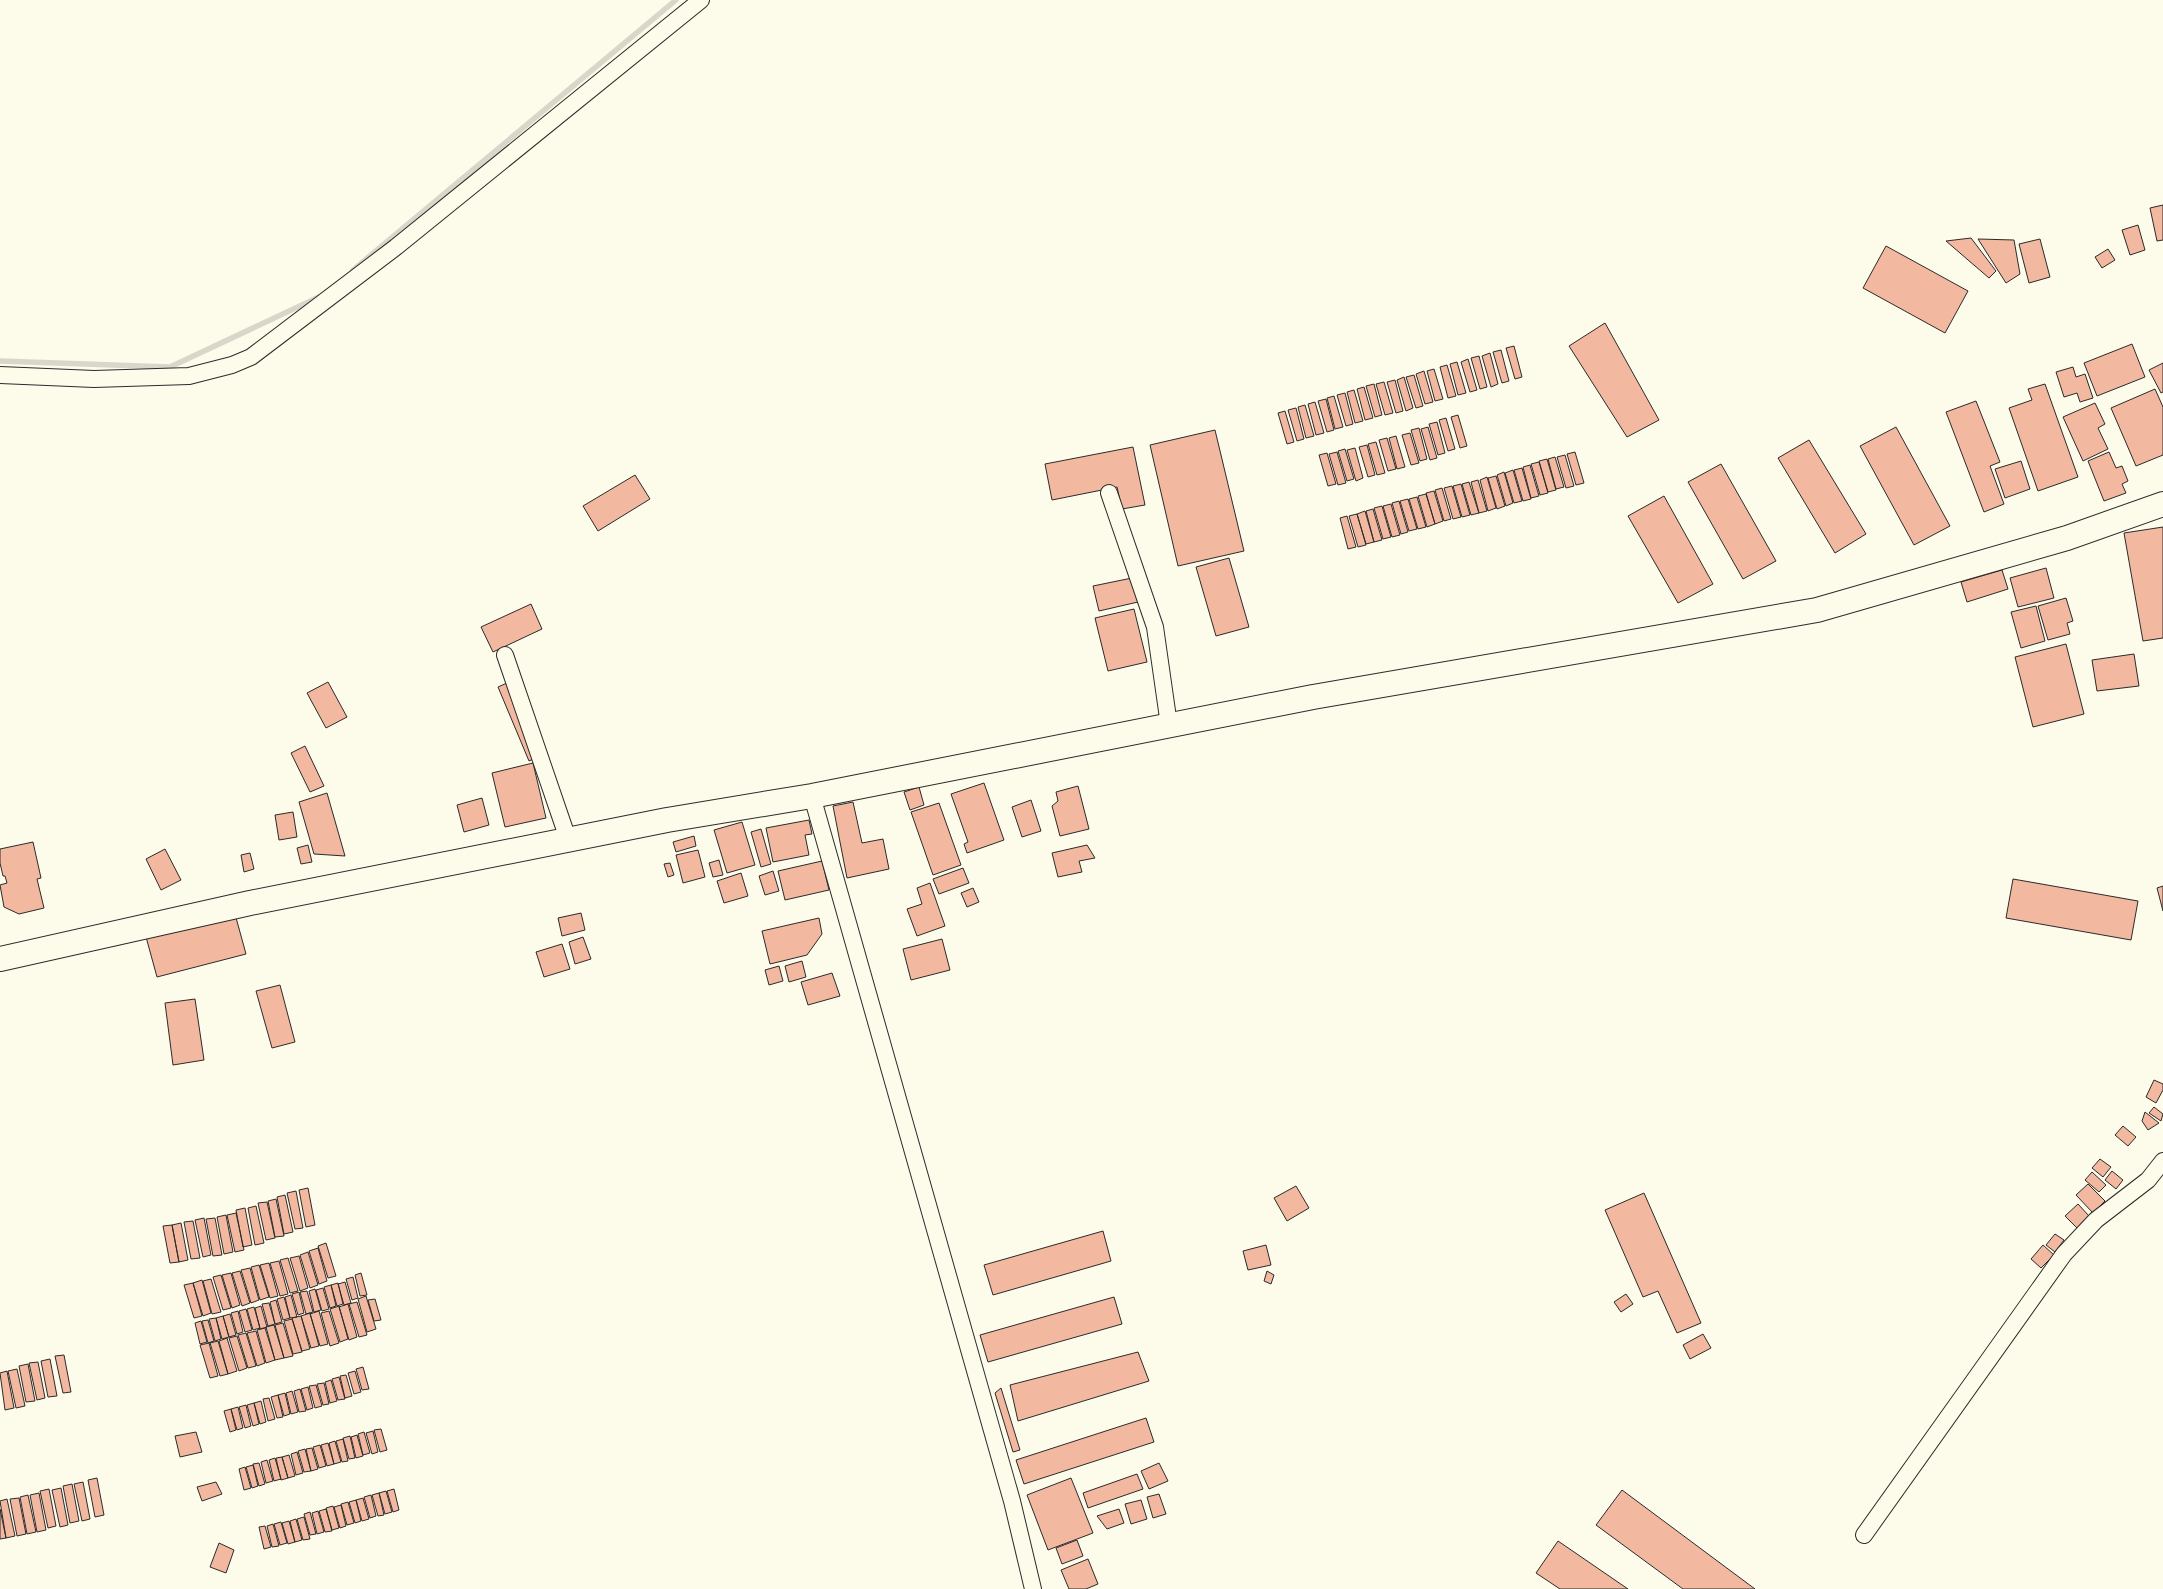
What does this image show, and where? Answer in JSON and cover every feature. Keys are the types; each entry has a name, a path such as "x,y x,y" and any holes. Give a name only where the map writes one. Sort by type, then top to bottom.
{"street":[{"path":"0,375 94,379 189,376 232,365 251,357 396,247 701,0"},
{"path":"1109,493 1155,627 1169,725"},
{"path":"0,959 250,903 387,877 568,839 667,820 812,796 1313,697 1817,610 2067,538 2163,504"},
{"path":"505,655 568,839"},
{"path":"812,796 1010,1492 1033,1589"},
{"path":"1864,1535 2064,1254 2096,1220 2148,1180 2163,1161"}],"building":[{"path":"2163,205 2163,240 2157,241 2150,208"},
{"path":"2138,225 2145,250 2130,255 2122,230"},
{"path":"1971,238 1996,271 1989,278 1946,241"},
{"path":"1978,239 2014,240 2020,274 2006,283"},
{"path":"2040,239 2050,277 2029,283 2019,244"},
{"path":"1886,246 1968,291 1945,333 1863,288"},
{"path":"2108,249 2115,260 2102,268 2095,257"},
{"path":"1605,323 1659,420 1627,437 1569,346"},
{"path":"2132,344 2145,377 2097,396 2084,363"},
{"path":"1514,346 1522,377 1515,379 1506,348"},
{"path":"1501,350 1509,381 1502,383 1493,352"},
{"path":"1490,353 1498,384 1491,387 1482,356"},
{"path":"1479,356 1487,387 1480,389 1471,358"},
{"path":"1468,359 1477,390 1470,392 1461,362"},
{"path":"1457,362 1466,393 1458,395 1450,364"},
{"path":"2163,363 2163,392 2161,393 2149,370"},
{"path":"1447,365 1456,396 1448,398 1440,367"},
{"path":"2073,367 2076,377 2085,374 2093,398 2080,402 2077,393 2064,397 2056,372"},
{"path":"1434,369 1443,399 1435,401 1427,371"},
{"path":"1424,371 1433,402 1425,404 1416,374"},
{"path":"1414,375 1423,406 1416,408 1406,377"},
{"path":"1404,377 1413,408 1406,411 1397,380"},
{"path":"1395,380 1403,411 1396,413 1387,382"},
{"path":"1384,382 1393,413 1385,415 1376,384"},
{"path":"1374,384 1382,415 1375,417 1366,386"},
{"path":"2045,384 2078,477 2038,491 2009,408 2032,400 2028,389"},
{"path":"1364,387 1373,418 1365,420 1357,389"},
{"path":"2155,389 2163,407 2163,455 2136,466 2111,408"},
{"path":"1354,390 1363,421 1355,423 1347,392"},
{"path":"1345,393 1353,424 1346,426 1337,395"},
{"path":"1334,396 1343,427 1335,429 1327,398"},
{"path":"1326,399 1334,430 1327,432 1318,401"},
{"path":"1976,401 2000,462 1990,466 2004,504 1984,512 1946,412"},
{"path":"1315,402 1324,433 1316,435 1308,404"},
{"path":"2095,403 2105,424 2098,428 2108,449 2083,461 2063,417"},
{"path":"1305,405 1314,436 1306,438 1298,407"},
{"path":"1296,408 1304,439 1297,441 1288,410"},
{"path":"1285,411 1294,442 1287,444 1278,413"},
{"path":"1458,415 1467,446 1460,448 1451,417"},
{"path":"1446,418 1455,449 1448,451 1439,420"},
{"path":"1437,422 1445,453 1438,455 1429,424"},
{"path":"1428,427 1437,458 1430,460 1421,429"},
{"path":"1896,427 1950,526 1914,545 1860,446"},
{"path":"1419,428 1427,459 1420,461 1411,430"},
{"path":"1215,430 1244,551 1178,566 1150,445"},
{"path":"1410,433 1419,463 1411,465 1402,435"},
{"path":"1396,436 1405,467 1397,469 1389,438"},
{"path":"1387,438 1396,469 1388,471 1379,440"},
{"path":"1809,440 1866,534 1835,553 1778,458"},
{"path":"1376,442 1385,473 1377,475 1368,444"},
{"path":"1367,445 1375,475 1368,477 1359,447"},
{"path":"1133,447 1145,505 1122,509 1117,487 1052,500 1045,464"},
{"path":"1355,448 1363,478 1356,481 1347,450"},
{"path":"1345,449 1354,479 1347,481 1338,451"},
{"path":"1337,452 1346,483 1338,485 1329,454"},
{"path":"1575,452 1584,483 1576,485 1567,454"},
{"path":"2109,452 2116,468 2122,466 2128,481 2122,484 2126,493 2104,501 2088,461"},
{"path":"1327,453 1336,484 1328,486 1319,455"},
{"path":"1565,455 1574,486 1566,488 1557,457"},
{"path":"1555,457 1564,487 1556,489 1548,459"},
{"path":"1547,459 1556,490 1548,492 1539,461"},
{"path":"2021,461 2030,489 2005,498 1995,469"},
{"path":"1539,462 1548,493 1540,495 1531,464"},
{"path":"1721,464 1776,561 1743,579 1688,482"},
{"path":"1530,465 1539,496 1531,498 1523,467"},
{"path":"1522,468 1531,499 1523,501 1514,470"},
{"path":"1513,470 1522,501 1514,503 1505,473"},
{"path":"1504,472 1513,503 1506,506 1497,475"},
{"path":"635,475 650,499 598,531 583,506"},
{"path":"1496,476 1505,506 1497,509 1488,478"},
{"path":"1487,477 1496,508 1488,511 1480,480"},
{"path":"1478,480 1487,511 1479,513 1471,482"},
{"path":"1469,482 1479,513 1471,515 1462,484"},
{"path":"1461,484 1470,515 1462,517 1453,486"},
{"path":"1452,486 1461,517 1453,519 1444,488"},
{"path":"1442,488 1451,519 1444,521 1435,490"},
{"path":"1434,491 1443,521 1435,524 1426,493"},
{"path":"1426,494 1435,524 1427,527 1418,496"},
{"path":"1664,496 1713,584 1678,603 1628,516"},
{"path":"1417,497 1426,527 1418,529 1409,499"},
{"path":"1408,499 1417,529 1409,531 1400,501"},
{"path":"1399,501 1408,532 1401,534 1392,503"},
{"path":"1391,504 1400,535 1392,537 1383,506"},
{"path":"1382,506 1391,537 1383,539 1374,508"},
{"path":"1373,509 1382,540 1374,542 1366,511"},
{"path":"1365,511 1374,542 1366,544 1357,514"},
{"path":"1357,514 1366,545 1358,547 1349,516"},
{"path":"1347,516 1356,547 1348,549 1340,518"},
{"path":"2163,527 2163,638 2143,641 2124,533"},
{"path":"1229,558 1249,627 1216,636 1196,567"},
{"path":"2046,568 2054,598 2018,607 2010,578"},
{"path":"2002,570 2008,589 1967,602 1961,582"},
{"path":"1132,578 1138,602 1099,611 1093,586"},
{"path":"2066,598 2073,621 2067,623 2070,634 2048,640 2038,606"},
{"path":"531,604 542,629 493,652 481,627"},
{"path":"2036,606 2045,641 2021,648 2011,612"},
{"path":"1134,609 1147,662 1108,671 1095,618"},
{"path":"2066,644 2084,714 2033,727 2015,657"},
{"path":"2134,654 2139,686 2097,691 2092,660"},
{"path":"328,682 347,717 326,728 307,693"},
{"path":"507,683 538,757 529,761 498,687"},
{"path":"305,746 324,786 310,792 291,753"},
{"path":"533,763 546,818 505,827 492,773"},
{"path":"984,783 1004,840 967,853 964,844 968,842 951,794"},
{"path":"1078,786 1089,829 1060,836 1052,806 1058,801 1056,792"},
{"path":"919,787 924,805 910,810 904,792"},
{"path":"327,793 345,856 314,854 299,802"},
{"path":"482,798 489,825 464,832 457,805"},
{"path":"1031,800 1041,831 1022,837 1012,807"},
{"path":"853,802 862,843 883,839 889,869 847,878 833,806"},
{"path":"939,803 961,865 933,875 911,812"},
{"path":"293,812 297,837 279,840 275,815"},
{"path":"809,820 812,834 805,835 809,855 773,862 766,828"},
{"path":"742,822 755,865 727,873 714,830"},
{"path":"761,829 771,864 761,867 751,832"},
{"path":"694,836 696,846 676,852 673,842"},
{"path":"33,842 41,878 37,879 44,908 19,914 4,907 0,885 7,883 0,863 0,849"},
{"path":"308,845 312,862 301,864 297,848"},
{"path":"1087,845 1095,858 1079,861 1082,872 1058,877 1052,853"},
{"path":"165,849 181,880 161,890 146,859"},
{"path":"698,850 705,877 683,883 676,855"},
{"path":"250,853 254,869 244,872 241,855"},
{"path":"719,860 723,875 713,877 709,863"},
{"path":"822,861 829,890 785,900 778,871"},
{"path":"670,863 674,875 668,877 664,864"},
{"path":"963,868 969,883 939,894 933,879"},
{"path":"773,871 779,891 765,895 759,876"},
{"path":"741,873 748,896 724,903 717,881"},
{"path":"2013,879 2138,901 2131,940 2006,918"},
{"path":"930,883 945,926 917,936 907,909 922,904 917,888"},
{"path":"2163,886 2163,911 2157,888"},
{"path":"973,888 979,902 967,907 961,893"},
{"path":"581,913 585,930 562,936 558,918"},
{"path":"235,914 246,954 157,977 146,937"},
{"path":"819,918 822,934 807,955 770,964 762,931"},
{"path":"583,937 591,959 575,964 569,942"},
{"path":"942,939 950,970 911,980 903,949"},
{"path":"562,944 570,969 544,977 536,952"},
{"path":"802,961 806,977 789,982 785,966"},
{"path":"779,966 783,981 769,985 765,970"},
{"path":"832,973 840,996 808,1005 801,982"},
{"path":"280,985 295,1042 272,1048 256,991"},
{"path":"195,999 204,1060 173,1065 165,1003"},
{"path":"2154,1080 2163,1084 2163,1090 2156,1103 2146,1097"},
{"path":"2154,1107 2163,1114 2161,1121 2149,1113"},
{"path":"2145,1112 2159,1123 2148,1130 2142,1121"},
{"path":"2123,1126 2136,1137 2128,1146 2115,1135"},
{"path":"2100,1159 2111,1167 2103,1177 2092,1168"},
{"path":"2112,1171 2123,1180 2116,1189 2105,1180"},
{"path":"2092,1172 2106,1185 2099,1192 2085,1180"},
{"path":"2088,1184 2105,1201 2093,1213 2076,1195"},
{"path":"1296,1186 1309,1208 1287,1221 1274,1198"},
{"path":"308,1188 315,1225 306,1227 299,1190"},
{"path":"296,1191 303,1228 295,1229 287,1193"},
{"path":"1644,1193 1701,1323 1677,1333 1658,1291 1643,1297 1605,1210"},
{"path":"285,1195 293,1232 284,1234 277,1197"},
{"path":"276,1199 284,1236 275,1237 268,1201"},
{"path":"267,1202 275,1238 266,1240 258,1203"},
{"path":"2078,1204 2089,1216 2077,1228 2065,1216"},
{"path":"256,1206 264,1243 255,1245 248,1208"},
{"path":"245,1208 252,1245 243,1247 236,1210"},
{"path":"236,1213 244,1250 235,1252 227,1215"},
{"path":"226,1215 233,1252 224,1254 217,1217"},
{"path":"204,1218 211,1255 203,1257 195,1220"},
{"path":"215,1218 222,1255 213,1256 206,1219"},
{"path":"193,1221 200,1258 191,1259 184,1222"},
{"path":"181,1223 188,1260 179,1262 172,1225"},
{"path":"172,1225 179,1262 170,1263 163,1226"},
{"path":"1103,1231 1111,1261 993,1295 984,1265"},
{"path":"2055,1234 2064,1240 2055,1252 2046,1245"},
{"path":"326,1243 336,1276 328,1278 318,1246"},
{"path":"1266,1245 1271,1265 1248,1270 1243,1251"},
{"path":"2043,1245 2054,1255 2041,1268 2031,1259"},
{"path":"318,1248 327,1281 319,1284 309,1251"},
{"path":"308,1252 318,1285 310,1288 300,1255"},
{"path":"299,1256 308,1288 300,1291 290,1258"},
{"path":"288,1258 298,1291 290,1293 280,1260"},
{"path":"279,1261 288,1294 280,1296 270,1263"},
{"path":"269,1263 278,1296 270,1298 260,1265"},
{"path":"259,1265 269,1297 260,1300 251,1267"},
{"path":"250,1268 259,1300 251,1303 241,1270"},
{"path":"240,1271 250,1303 242,1306 232,1273"},
{"path":"1267,1271 1274,1275 1271,1284 1264,1281"},
{"path":"231,1273 240,1305 232,1308 222,1275"},
{"path":"361,1273 367,1295 360,1296 355,1275"},
{"path":"221,1275 231,1308 223,1310 213,1277"},
{"path":"353,1277 358,1298 352,1300 346,1279"},
{"path":"211,1279 221,1312 212,1314 203,1281"},
{"path":"202,1280 211,1313 203,1316 193,1283"},
{"path":"345,1282 351,1303 344,1305 338,1284"},
{"path":"193,1283 202,1316 194,1318 184,1285"},
{"path":"338,1283 343,1304 337,1306 331,1285"},
{"path":"331,1285 336,1306 330,1308 324,1287"},
{"path":"323,1288 329,1309 322,1311 316,1290"},
{"path":"315,1289 321,1310 314,1312 309,1291"},
{"path":"307,1291 313,1312 306,1314 300,1292"},
{"path":"299,1292 304,1313 298,1315 292,1294"},
{"path":"1626,1294 1633,1304 1621,1312 1614,1302"},
{"path":"291,1295 297,1317 290,1318 285,1297"},
{"path":"366,1296 376,1329 367,1332 358,1299"},
{"path":"284,1297 290,1318 283,1320 277,1299"},
{"path":"1114,1297 1122,1324 988,1362 980,1335"},
{"path":"375,1299 381,1320 374,1321 368,1300"},
{"path":"276,1300 282,1322 275,1324 270,1302"},
{"path":"357,1302 367,1335 359,1337 349,1304"},
{"path":"269,1303 275,1324 268,1326 262,1304"},
{"path":"348,1304 357,1337 349,1340 339,1307"},
{"path":"261,1306 267,1327 260,1329 255,1308"},
{"path":"339,1306 348,1339 340,1342 330,1309"},
{"path":"254,1307 260,1328 253,1330 247,1309"},
{"path":"246,1309 252,1330 245,1332 239,1311"},
{"path":"238,1311 243,1332 237,1334 231,1313"},
{"path":"319,1311 328,1344 320,1346 310,1314"},
{"path":"329,1311 339,1343 330,1346 321,1313"},
{"path":"310,1313 319,1346 311,1348 301,1316"},
{"path":"230,1314 236,1335 229,1337 223,1316"},
{"path":"223,1316 229,1337 222,1339 216,1318"},
{"path":"301,1316 310,1349 302,1351 292,1318"},
{"path":"216,1318 221,1339 215,1341 209,1319"},
{"path":"292,1319 302,1352 293,1354 284,1321"},
{"path":"208,1320 214,1341 208,1343 202,1321"},
{"path":"201,1321 207,1342 200,1344 195,1323"},
{"path":"283,1323 293,1356 284,1358 275,1325"},
{"path":"274,1325 284,1358 275,1360 266,1327"},
{"path":"265,1328 275,1360 266,1363 257,1330"},
{"path":"256,1331 265,1363 257,1366 247,1333"},
{"path":"246,1333 256,1366 248,1368 238,1335"},
{"path":"1703,1334 1711,1348 1690,1359 1683,1345"},
{"path":"237,1336 247,1368 239,1371 229,1338"},
{"path":"227,1338 237,1371 228,1374 219,1341"},
{"path":"218,1341 228,1374 220,1376 210,1343"},
{"path":"209,1343 218,1376 210,1378 200,1345"},
{"path":"1138,1352 1149,1381 1018,1421 1010,1385"},
{"path":"64,1355 71,1392 63,1393 55,1356"},
{"path":"50,1359 57,1396 48,1397 41,1361"},
{"path":"38,1362 45,1398 37,1400 29,1363"},
{"path":"28,1364 35,1401 26,1402 19,1366"},
{"path":"363,1367 369,1389 362,1390 356,1369"},
{"path":"17,1369 25,1406 16,1408 8,1371"},
{"path":"7,1371 14,1408 5,1410 0,1373"},
{"path":"355,1371 361,1392 354,1394 348,1373"},
{"path":"346,1375 352,1396 345,1398 340,1376"},
{"path":"339,1377 345,1399 338,1400 332,1379"},
{"path":"331,1380 337,1401 330,1403 325,1382"},
{"path":"324,1383 329,1404 323,1405 317,1384"},
{"path":"316,1385 322,1406 315,1408 309,1386"},
{"path":"308,1387 313,1408 307,1410 301,1389"},
{"path":"1001,1388 1020,1450 1013,1452 995,1393"},
{"path":"300,1389 306,1411 299,1412 294,1391"},
{"path":"292,1391 298,1412 291,1414 286,1393"},
{"path":"285,1393 290,1414 284,1416 278,1395"},
{"path":"278,1395 283,1417 277,1418 271,1397"},
{"path":"269,1398 275,1419 268,1421 263,1399"},
{"path":"261,1401 266,1422 260,1424 254,1403"},
{"path":"254,1403 259,1424 253,1426 247,1405"},
{"path":"246,1405 251,1426 245,1428 239,1407"},
{"path":"238,1407 243,1428 237,1430 231,1409"},
{"path":"231,1409 236,1430 230,1432 224,1411"},
{"path":"1146,1418 1154,1442 1024,1484 1016,1460"},
{"path":"381,1429 387,1450 380,1452 374,1430"},
{"path":"373,1431 378,1452 372,1454 366,1433"},
{"path":"196,1432 202,1452 180,1457 175,1436"},
{"path":"364,1432 370,1453 363,1455 358,1434"},
{"path":"357,1435 363,1456 356,1458 351,1437"},
{"path":"350,1436 355,1458 349,1459 343,1438"},
{"path":"343,1439 348,1461 342,1462 336,1441"},
{"path":"335,1441 341,1462 334,1464 329,1443"},
{"path":"328,1443 334,1464 327,1466 321,1445"},
{"path":"320,1445 326,1466 319,1468 313,1447"},
{"path":"312,1448 318,1469 311,1471 306,1449"},
{"path":"305,1449 311,1471 304,1472 298,1451"},
{"path":"297,1452 303,1473 296,1475 291,1454"},
{"path":"289,1455 295,1476 288,1478 282,1457"},
{"path":"282,1457 288,1478 281,1480 276,1458"},
{"path":"275,1458 281,1479 274,1481 269,1460"},
{"path":"267,1460 273,1481 266,1483 261,1462"},
{"path":"259,1463 265,1484 259,1486 253,1464"},
{"path":"1159,1463 1168,1481 1149,1489 1141,1471"},
{"path":"253,1465 258,1486 252,1488 246,1467"},
{"path":"245,1467 251,1488 244,1490 239,1469"},
{"path":"1137,1474 1143,1489 1088,1508 1083,1493"},
{"path":"97,1478 104,1515 95,1517 88,1480"},
{"path":"1071,1478 1093,1533 1048,1550 1027,1495"},
{"path":"83,1482 90,1519 82,1521 74,1484"},
{"path":"216,1482 222,1494 202,1501 197,1487"},
{"path":"72,1484 79,1521 70,1523 63,1486"},
{"path":"61,1488 68,1525 60,1527 52,1490"},
{"path":"49,1489 56,1526 48,1528 40,1491"},
{"path":"394,1489 399,1510 393,1512 387,1491"},
{"path":"1622,1490 1755,1589 1683,1589 1596,1525"},
{"path":"386,1491 392,1512 385,1514 379,1493"},
{"path":"39,1493 46,1530 37,1532 30,1495"},
{"path":"379,1493 384,1515 378,1516 372,1495"},
{"path":"1159,1494 1166,1514 1153,1518 1147,1497"},
{"path":"28,1495 36,1532 27,1534 20,1497"},
{"path":"371,1495 376,1516 370,1518 364,1497"},
{"path":"19,1498 26,1534 17,1536 10,1499"},
{"path":"363,1498 369,1519 362,1521 356,1500"},
{"path":"7,1499 15,1536 6,1538 0,1501"},
{"path":"356,1500 361,1521 355,1523 349,1502"},
{"path":"1141,1500 1147,1519 1131,1524 1125,1504"},
{"path":"348,1502 354,1523 347,1525 341,1504"},
{"path":"341,1505 346,1526 340,1528 334,1507"},
{"path":"333,1506 339,1528 332,1530 326,1508"},
{"path":"0,1509 6,1538 0,1539"},
{"path":"326,1509 332,1531 325,1532 319,1511"},
{"path":"1119,1509 1124,1523 1107,1529 1097,1516"},
{"path":"318,1511 324,1532 317,1534 312,1513"},
{"path":"310,1512 316,1534 310,1535 304,1514"},
{"path":"304,1517 310,1539 303,1540 297,1519"},
{"path":"296,1519 302,1540 295,1542 290,1521"},
{"path":"289,1521 295,1542 288,1544 282,1523"},
{"path":"281,1522 287,1543 280,1545 274,1524"},
{"path":"273,1524 279,1546 272,1547 267,1526"},
{"path":"265,1526 271,1547 264,1549 259,1527"},
{"path":"1077,1540 1083,1556 1062,1564 1056,1548"},
{"path":"1558,1541 1628,1589 1560,1589 1536,1573"},
{"path":"219,1543 234,1550 226,1573 210,1567"},
{"path":"1088,1559 1098,1584 1086,1589 1069,1589 1061,1570"}],"waterway":[{"path":"353,270 676,0"},
{"path":"0,361 170,367 319,297"}]}
